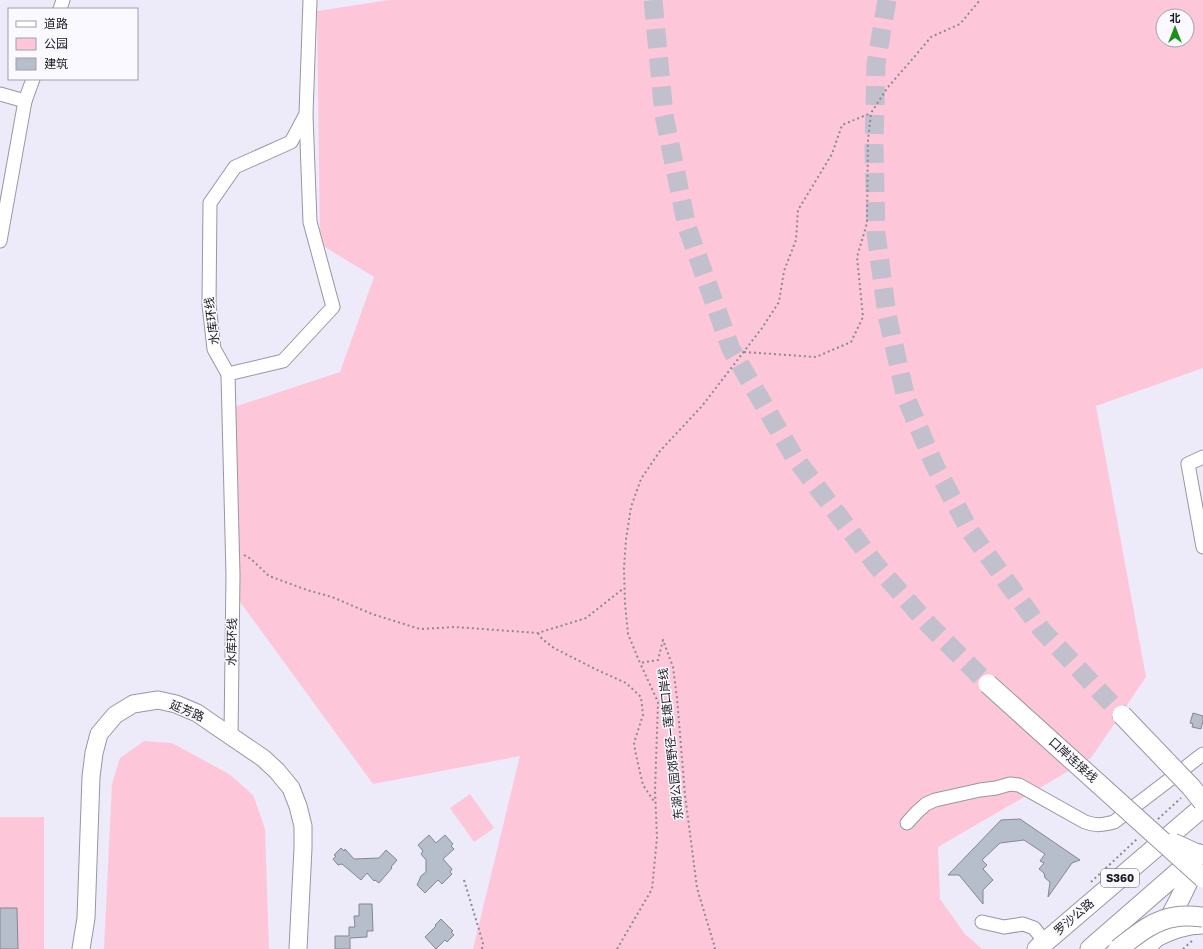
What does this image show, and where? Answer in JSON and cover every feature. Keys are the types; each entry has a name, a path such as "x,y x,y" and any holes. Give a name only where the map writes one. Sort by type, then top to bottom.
{"highway":[{"name":"口岸连接线","path":"988,684 1203,878"},
{"path":"1122,715 1203,802"},
{"name":"罗沙公路","path":"1041,945 1203,806"},
{"path":"1147,946 1163,929 1203,853 1195,853 1151,831"},
{"name":"S360","path":"1090,949 1203,853"},
{"path":"1118,949 1147,927 1160,921 1174,917 1203,917"}],"main road":[{"name":"延芳路","path":"81,949 86,918 91,777 94,753 100,734 115,715 133,704 158,700 176,704 197,714 231,736 263,758 278,771 291,788 298,806 303,826 298,949"}],"street":[{"name":"水库环线","path":"231,736 233,549 228,374 214,349 209,305 210,203 235,167 292,142 306,114 310,0"},
{"path":"0,241 25,101 33,80"},
{"path":"0,94 25,101"},
{"path":"228,374 283,361 333,307 310,222 306,114"},
{"path":"1202,541 1199,499 1188,464 1203,457"},
{"path":"907,823 916,812 934,800 1010,784 1019,785 1085,822 1095,825 1106,824 1114,822 1203,754"},
{"path":"982,922 1004,928 1023,924 1034,928 1041,945"},
{"path":"1147,946 1174,932 1193,927 1203,927"}],"path":[{"path":"744,352 816,357 851,342 862,317 857,257 868,223 868,140 871,113 888,86 931,37 960,24 980,0"},
{"name":"东湖公园郊野径—莲塘口岸线","path":"714,949 715,948 697,888 685,795 673,666 663,640 658,660 640,663 628,634 624,603 624,568 626,539 631,507 641,479 660,452 702,406 762,328 779,302 784,271 796,240 798,210 832,154 842,125 871,113"},
{"path":"233,549 251,559 269,576 307,590 332,597 372,614 420,630 454,627 538,633 586,618 624,588"},
{"path":"538,633 542,639 554,648 626,683 641,697 643,715 634,743 643,785 656,804"},
{"path":"617,949 652,889 657,838 656,804 658,702 640,663"},
{"path":"1090,883 1151,831 1193,791"},
{"path":"464,880 483,943 482,949"},
{"path":"1183,949 1196,938"}],"green space":[{"path":"389,0 1203,0 1203,368 1096,406 1146,677 1091,758 938,847 940,899 965,934 982,949 473,949 520,756 373,784 238,599 234,407 340,372 374,277 320,244 317,11"},
{"path":"144,741 172,743 229,774 253,795 265,829 269,949 104,949 112,784 120,758"},
{"path":"470,794 494,828 474,842 450,808"},
{"path":"0,817 44,817 44,949 0,949"}],"building":[{"path":"1193,713 1203,716 1201,729 1192,727 1193,724 1190,723"},
{"path":"1020,819 1080,860 1072,863 1048,897 1050,882 1045,878 1044,873 1039,869 1044,863 1040,861 1045,854 1024,840 1000,843 982,860 987,865 983,869 993,880 983,890 983,904 959,875 948,875 1001,820"},
{"path":"429,835 436,843 445,835 453,844 451,846 454,849 443,859 452,869 450,872 452,874 442,884 438,880 425,893 417,885 421,876 426,872 426,860 421,854 423,851 418,845"},
{"path":"341,848 344,851 345,849 354,859 379,858 386,850 397,860 379,883 375,880 374,881 367,873 361,880 342,864 338,865 333,859 336,856 334,855"},
{"path":"359,904 372,904 373,931 367,931 367,937 350,938 350,949 335,949 335,936 349,936 349,927 355,927 354,916 359,916"},
{"path":"0,908 17,908 18,949 0,949"},
{"path":"441,919 453,931 451,932 454,935 447,942 445,940 436,949 425,937"}],"tunnel":[{"path":"653,0 664,115 687,227 731,349 795,458 876,565 928,624 988,684"},
{"path":"887,0 876,64 874,145 876,233 887,315 906,398 935,466 970,531 1041,629 1122,715"}]}
